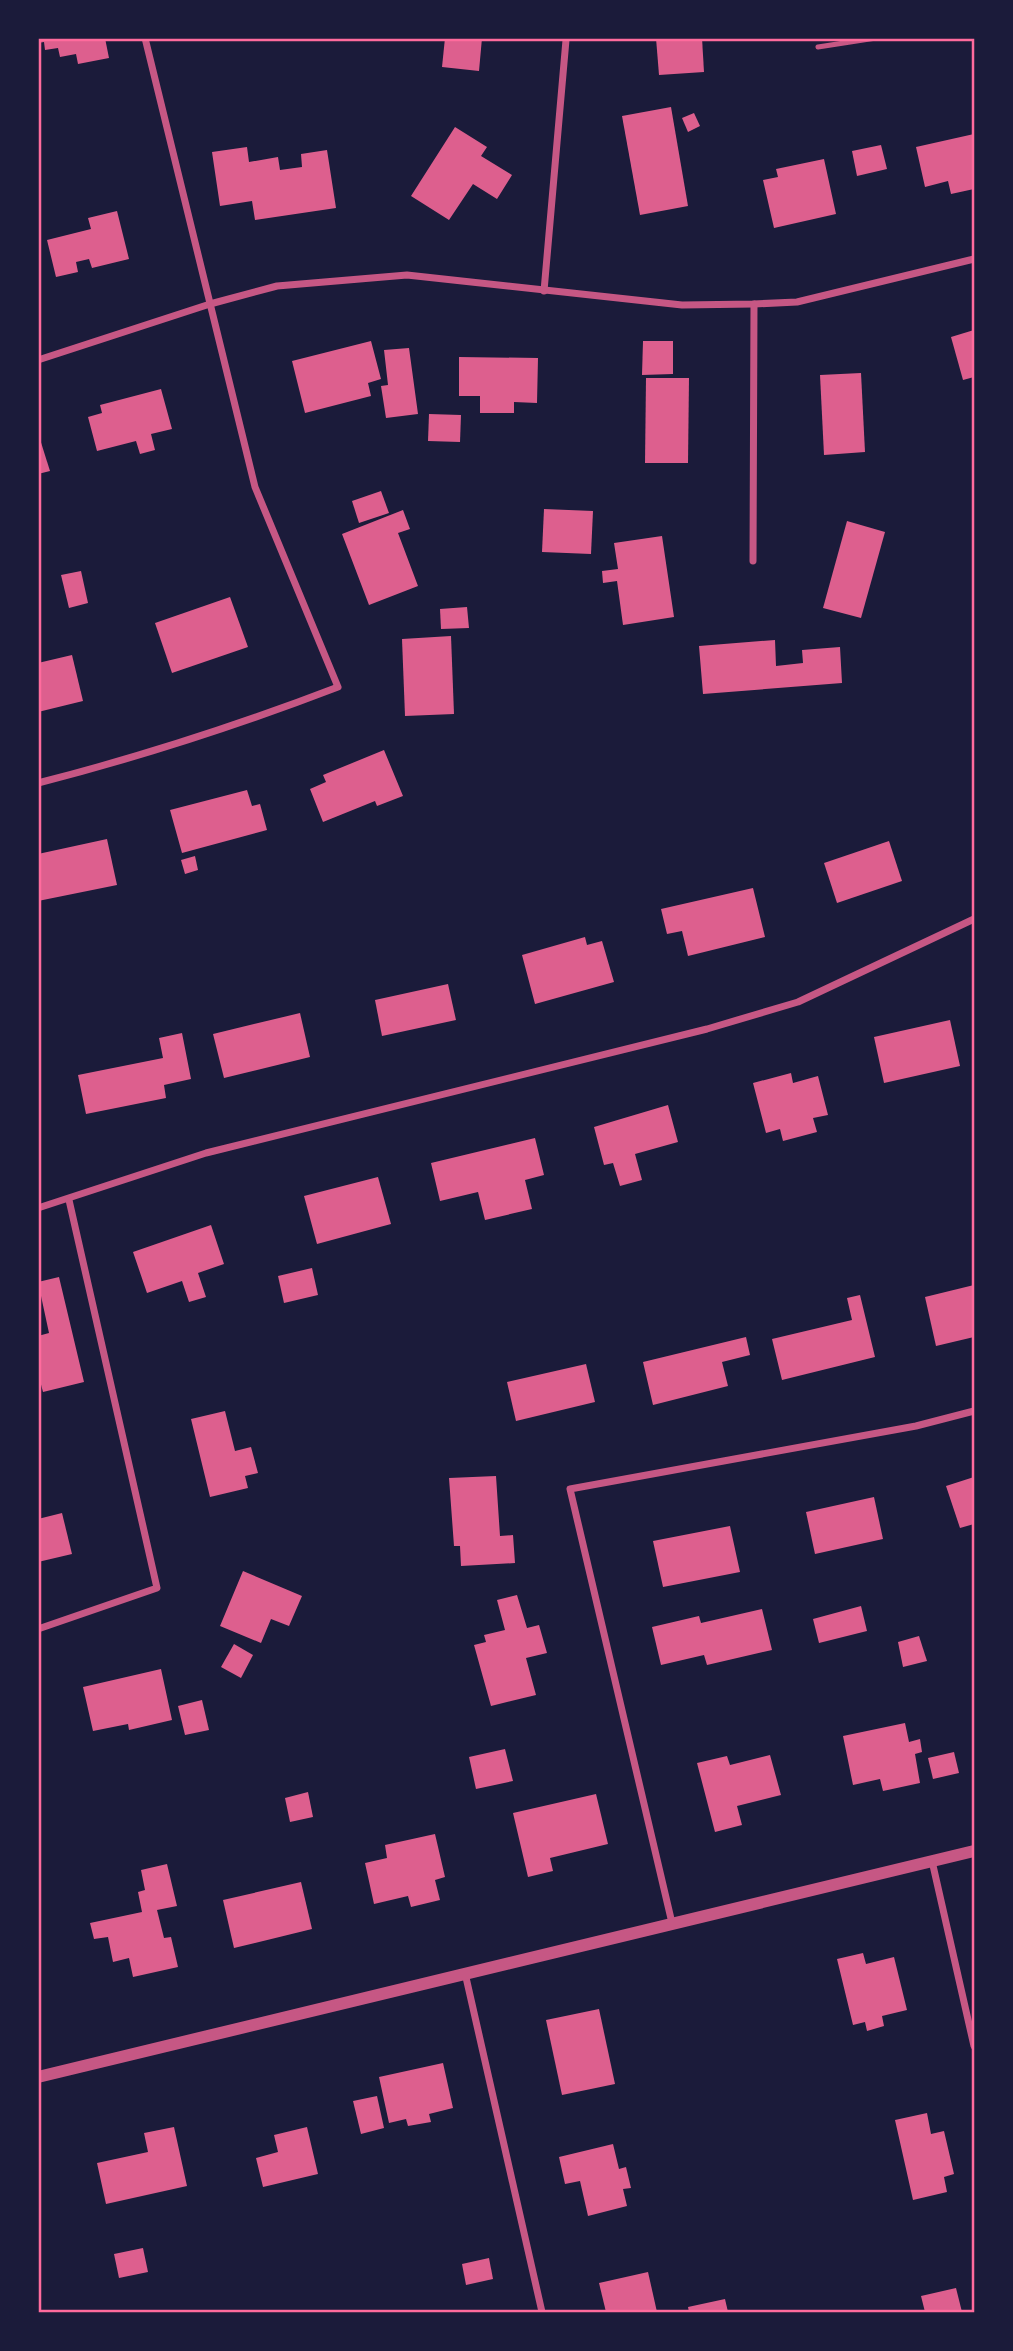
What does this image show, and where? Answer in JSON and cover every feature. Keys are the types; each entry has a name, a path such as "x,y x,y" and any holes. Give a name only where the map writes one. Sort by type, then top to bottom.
{"street":[{"path":"38,783 144,755 263,716 338,687 255,487 145,38"},
{"path":"544,291 566,40"},
{"path":"38,360 210,304 277,286 407,275 682,305 754,304 797,302 975,260"},
{"path":"753,561 754,304"},
{"path":"38,1208 206,1153 707,1029 785,1006 975,919"},
{"path":"38,1629 157,1588 69,1200"},
{"path":"672,1923 570,1489 916,1426 975,1411"},
{"path":"38,2077 975,1851"},
{"path":"932,1861 975,2046"},
{"path":"465,1972 542,2312"}],"lane":[{"path":"818,47 876,38"}],"building":[{"path":"38,38 105,38 109,58 78,64 76,54 60,57 58,48 45,50 44,42 38,43"},
{"path":"445,38 482,38 479,71 442,67"},
{"path":"656,38 702,38 704,72 659,75"},
{"path":"671,107 688,206 640,215 622,116"},
{"path":"694,113 700,126 688,132 682,118"},
{"path":"455,127 487,147 481,156 512,175 497,199 473,184 449,220 411,196"},
{"path":"974,134 974,189 951,194 948,181 925,187 916,147"},
{"path":"881,145 887,169 857,176 852,151"},
{"path":"247,147 249,162 278,157 280,170 302,167 301,154 327,150 336,208 255,220 252,201 220,206 212,152"},
{"path":"824,159 836,214 774,228 763,180 778,177 776,169"},
{"path":"117,211 129,259 92,268 89,259 76,262 78,272 56,277 47,240 91,229 88,218"},
{"path":"974,330 974,377 963,380 951,337"},
{"path":"371,341 381,379 368,383 371,396 305,413 292,361"},
{"path":"643,341 673,341 673,374 642,375"},
{"path":"409,348 418,414 386,418 381,386 388,385 384,350"},
{"path":"459,357 538,358 537,403 514,402 514,413 480,413 480,396 459,396"},
{"path":"861,373 865,452 824,455 820,375"},
{"path":"646,378 689,378 688,463 645,463"},
{"path":"161,389 172,429 151,434 155,450 140,454 136,441 97,451 88,417 102,413 100,405"},
{"path":"429,414 461,415 460,442 428,441"},
{"path":"38,433 50,471 38,474"},
{"path":"381,491 389,513 359,523 352,501"},
{"path":"544,509 593,511 591,554 542,552"},
{"path":"403,510 410,529 398,533 418,586 369,605 342,534"},
{"path":"847,521 885,532 861,618 823,608"},
{"path":"662,536 674,617 623,625 617,581 603,583 602,571 618,569 614,543"},
{"path":"81,571 88,603 69,608 61,575"},
{"path":"230,597 248,647 172,673 155,623"},
{"path":"467,607 469,628 441,629 440,609"},
{"path":"451,636 454,714 405,716 402,639"},
{"path":"775,640 776,666 803,663 802,650 840,647 842,683 703,694 699,646"},
{"path":"72,655 83,701 38,712 38,663"},
{"path":"384,750 403,796 377,806 375,801 323,822 310,789 326,782 323,775"},
{"path":"247,790 252,806 260,804 267,830 182,853 170,810"},
{"path":"107,839 117,885 38,901 38,854"},
{"path":"889,841 902,881 837,903 824,863"},
{"path":"195,856 198,870 185,874 181,860"},
{"path":"753,888 765,937 688,956 682,931 667,934 661,909"},
{"path":"585,937 587,945 602,941 614,982 535,1004 522,955"},
{"path":"448,984 456,1020 382,1036 375,1000"},
{"path":"300,1013 310,1057 224,1078 213,1034"},
{"path":"950,1020 960,1066 884,1083 874,1037"},
{"path":"182,1033 191,1079 164,1085 166,1098 86,1114 78,1075 163,1058 159,1038"},
{"path":"791,1073 793,1083 818,1076 828,1115 813,1118 817,1132 783,1141 780,1129 766,1133 753,1083"},
{"path":"668,1105 678,1142 635,1154 642,1180 620,1186 613,1163 604,1165 594,1127"},
{"path":"535,1138 544,1175 525,1180 532,1209 485,1220 478,1192 440,1201 431,1163"},
{"path":"378,1177 391,1224 317,1244 304,1196"},
{"path":"211,1225 224,1264 198,1273 206,1297 189,1302 182,1281 147,1293 133,1252"},
{"path":"312,1268 318,1295 284,1303 278,1276"},
{"path":"59,1277 84,1382 43,1392 38,1373 38,1336 49,1333 38,1282"},
{"path":"974,1285 974,1337 936,1346 925,1297"},
{"path":"860,1295 875,1357 782,1380 772,1339 852,1320 847,1298"},
{"path":"746,1337 750,1355 722,1362 728,1386 653,1405 643,1362"},
{"path":"586,1364 595,1402 516,1421 507,1382"},
{"path":"225,1411 235,1451 251,1447 258,1473 245,1476 248,1488 210,1497 191,1419"},
{"path":"496,1476 500,1536 513,1535 515,1563 461,1566 460,1546 454,1546 449,1478"},
{"path":"974,1477 974,1524 960,1528 946,1486"},
{"path":"874,1497 883,1539 815,1554 806,1512"},
{"path":"62,1513 72,1554 38,1562 38,1519"},
{"path":"730,1526 740,1572 663,1587 653,1541"},
{"path":"243,1571 302,1596 289,1626 271,1619 261,1643 220,1626"},
{"path":"517,1595 527,1628 539,1625 547,1653 526,1658 536,1695 491,1706 474,1645 486,1642 484,1635 505,1630 497,1600"},
{"path":"861,1606 867,1631 819,1643 813,1619"},
{"path":"762,1609 772,1650 707,1665 704,1655 661,1665 652,1627 699,1616 701,1623"},
{"path":"919,1636 927,1661 903,1667 898,1642"},
{"path":"234,1644 253,1655 241,1678 221,1667"},
{"path":"161,1669 172,1720 129,1730 128,1724 93,1731 83,1687"},
{"path":"202,1700 209,1730 185,1735 178,1706"},
{"path":"905,1723 909,1742 920,1739 922,1752 915,1754 920,1783 883,1791 880,1779 853,1785 843,1736"},
{"path":"505,1749 513,1781 476,1789 469,1757"},
{"path":"954,1752 959,1773 933,1779 928,1758"},
{"path":"770,1755 781,1795 737,1806 742,1825 715,1832 697,1763 727,1756 730,1765"},
{"path":"308,1792 313,1817 290,1822 285,1798"},
{"path":"596,1794 608,1844 550,1858 553,1871 528,1877 513,1813"},
{"path":"435,1834 445,1877 435,1880 440,1900 411,1907 408,1896 374,1904 365,1863 387,1858 385,1845"},
{"path":"167,1864 177,1906 157,1910 164,1938 171,1937 178,1967 133,1977 129,1958 113,1962 108,1937 94,1939 90,1923 142,1912 138,1892 145,1890 141,1870"},
{"path":"301,1882 312,1929 234,1948 223,1900"},
{"path":"863,1953 866,1964 894,1957 907,2010 882,2016 884,2026 867,2031 865,2022 853,2025 837,1959"},
{"path":"599,2009 615,2084 562,2095 546,2020"},
{"path":"443,2063 453,2108 429,2114 431,2122 408,2126 406,2119 389,2123 379,2077"},
{"path":"377,2096 384,2128 361,2134 353,2101"},
{"path":"927,2113 931,2134 944,2131 954,2174 944,2177 947,2192 913,2200 895,2120"},
{"path":"174,2127 187,2186 106,2204 97,2163 148,2152 144,2133"},
{"path":"307,2127 318,2174 263,2187 256,2158 278,2152 274,2135"},
{"path":"613,2144 619,2169 626,2167 631,2188 623,2189 627,2206 588,2216 580,2181 565,2184 559,2157"},
{"path":"143,2248 148,2272 119,2278 114,2254"},
{"path":"489,2258 493,2279 466,2285 462,2264"},
{"path":"648,2272 657,2312 606,2312 599,2283"},
{"path":"956,2288 962,2312 925,2312 921,2296"},
{"path":"725,2299 728,2312 689,2312 688,2307"}]}
